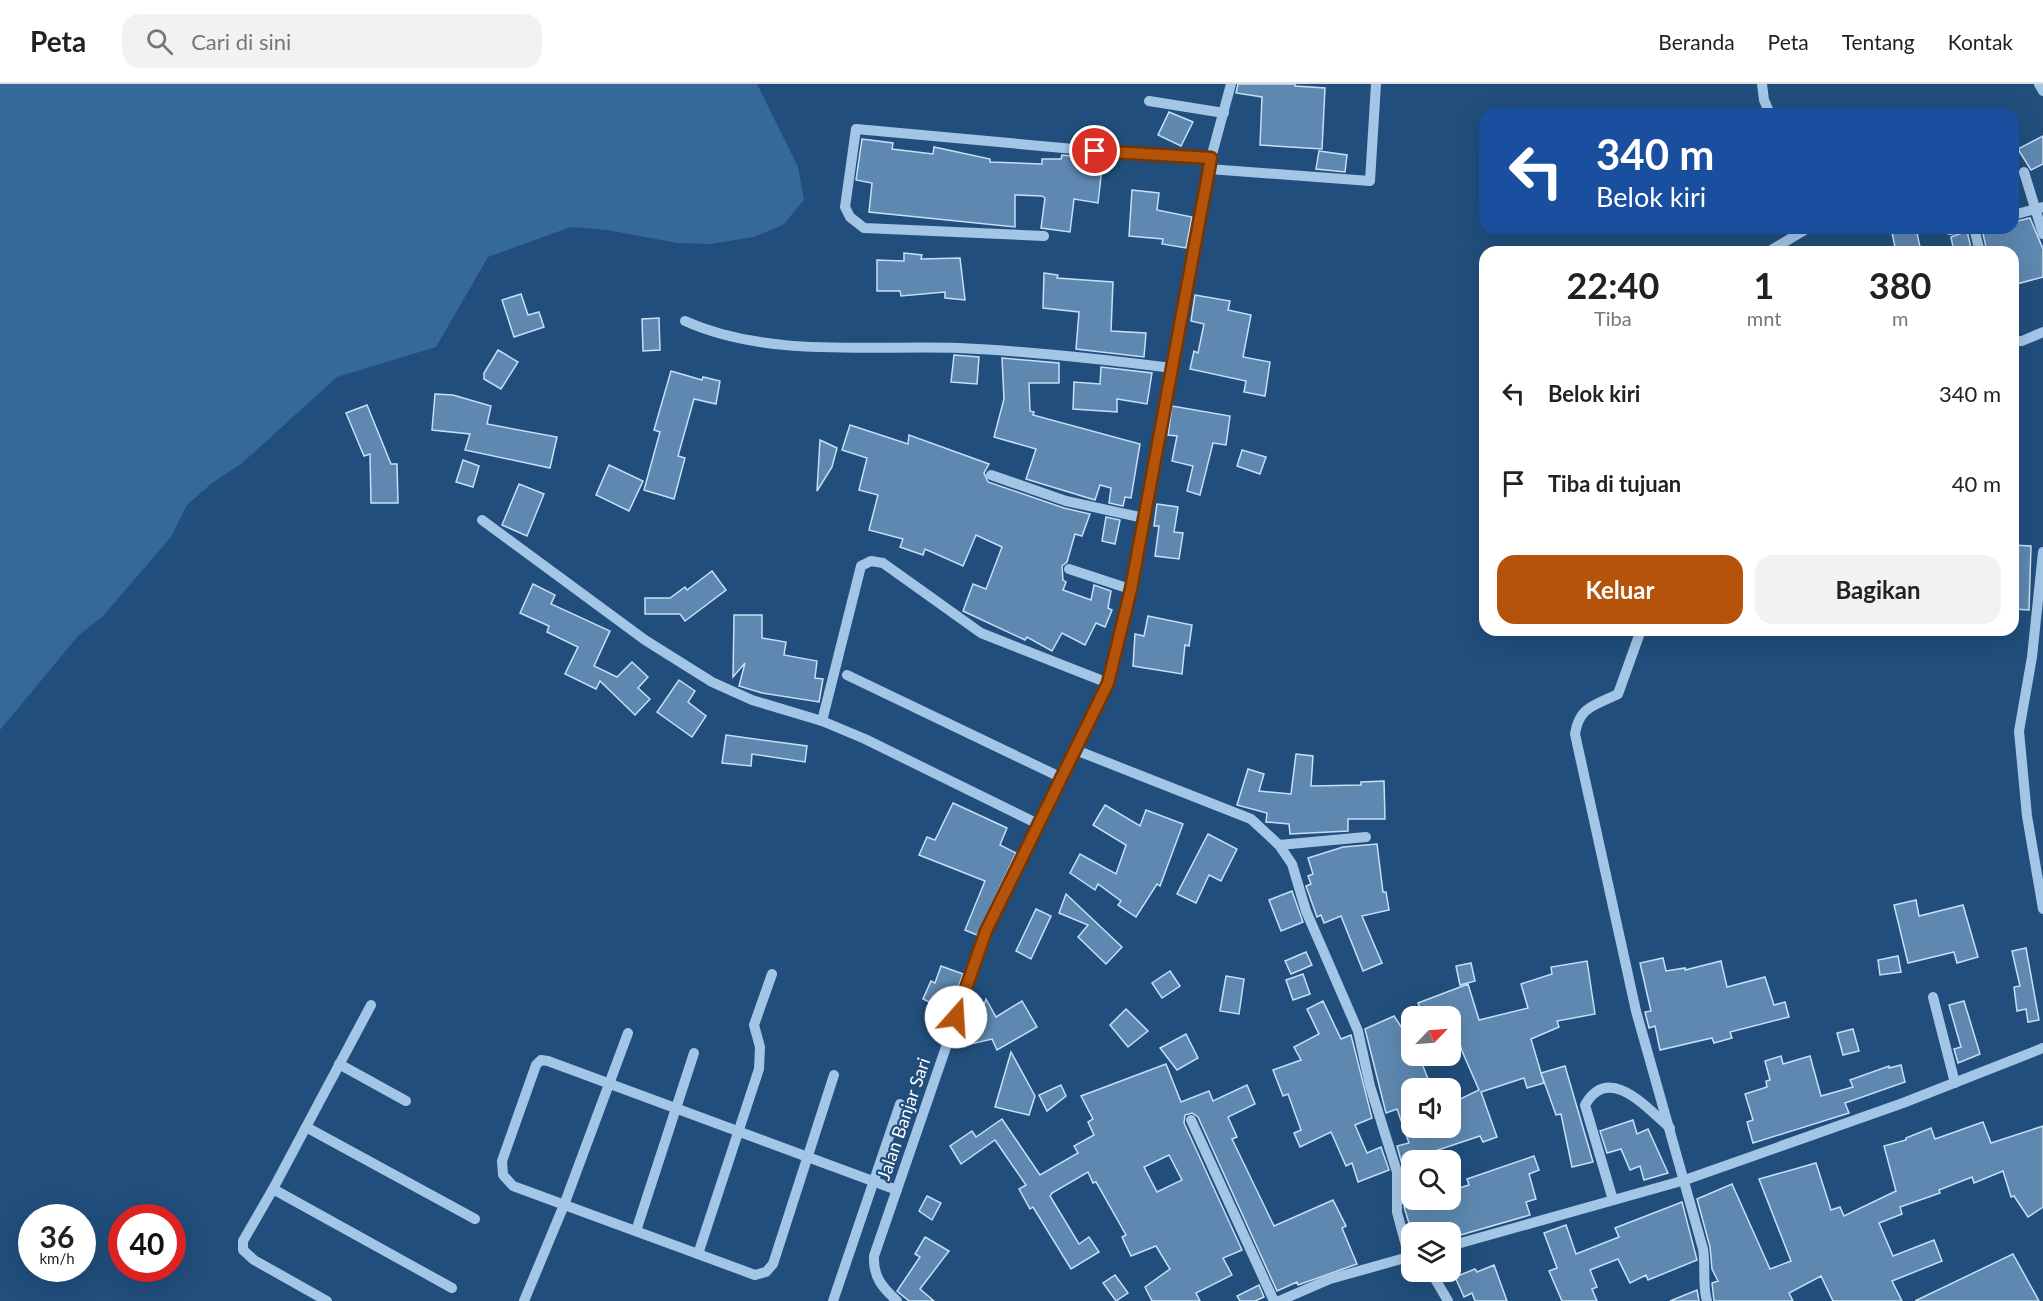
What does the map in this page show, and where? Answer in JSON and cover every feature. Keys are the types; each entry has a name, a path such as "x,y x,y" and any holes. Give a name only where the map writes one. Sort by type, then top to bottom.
{"street":[{"name":"Jalan Banjar Sari","path":"897,1301 882,1286 874,1271 874,1256 986,931 1073,749 1108,683 1131,589 1210,163 1231,84"},
{"path":"1044,236 864,228 850,217 845,207 856,129 1140,155 1370,181 1376,84"},
{"path":"1762,84 1767,108"},
{"path":"2039,84 2043,92"},
{"path":"1149,101 1224,113"},
{"path":"2024,172 2040,208 2043,234"},
{"path":"2019,213 2040,208"},
{"path":"1778,246 1798,234"},
{"path":"685,321 709,332 757,342 1055,353 1172,368"},
{"path":"2019,341 2043,333"},
{"path":"991,475 1066,501 1144,518"},
{"path":"482,520 645,640 712,682 752,700 822,721 865,739 1038,824"},
{"path":"2043,552 2032,657 2019,731 2027,816 2043,909"},
{"path":"822,721 861,566 872,561 883,562 981,633 1108,683"},
{"path":"1069,569 1131,589"},
{"path":"1639,636 1618,694 1584,710 1577,721 1575,734 1636,1011 1703,1249 1706,1266 1704,1291 1707,1301"},
{"path":"847,675 1060,777"},
{"path":"1073,749 1251,819 1280,845 1292,864 1306,911 1358,1031 1370,1086 1397,1172 1397,1212 1401,1226"},
{"path":"1280,845 1366,837"},
{"path":"698,1254 759,1069 760,1047 754,1025 772,974"},
{"path":"1933,997 1955,1083"},
{"path":"327,1301 254,1260 243,1250 243,1241 371,1005"},
{"path":"524,1301 564,1205 628,1033"},
{"path":"1461,1243 1685,1180 1955,1083 2043,1048"},
{"path":"636,1231 694,1053"},
{"path":"834,1075 806,1157 773,1264 766,1272 755,1275 564,1205 513,1186 503,1175 502,1161 536,1065 541,1060 676,1108 738,1132 806,1157 897,1190"},
{"path":"339,1064 406,1101"},
{"path":"1613,1200 1585,1105 1591,1095 1609,1087 1622,1088 1670,1128"},
{"path":"833,1301 900,1104"},
{"path":"1191,1120 1274,1301"},
{"path":"306,1127 475,1219"},
{"path":"273,1189 452,1288"},
{"path":"1280,1301 1330,1279 1401,1259"},
{"path":"1437,1282 1448,1301"}],"shaded area":[{"path":"0,84 757,84 798,167 804,200 783,225 754,237 710,244 677,243 607,230 571,227 488,257 436,347 337,377 241,464 212,483 187,505 171,537 103,616 78,636 0,730"}],"building":[{"path":"1238,84 1295,84 1295,86 1325,88 1322,149 1260,145 1262,97 1236,93"},
{"path":"1169,112 1193,122 1181,146 1158,135"},
{"path":"2043,136 2043,164 2031,170 2019,148"},
{"path":"862,139 893,143 892,149 933,154 934,147 990,159 990,162 1042,164 1042,159 1061,159 1062,155 1103,159 1098,203 1074,199 1070,232 1041,228 1045,198 1042,196 1015,195 1015,227 869,212 872,183 856,180"},
{"path":"1319,151 1347,155 1345,172 1316,169"},
{"path":"1132,190 1159,193 1157,210 1192,217 1186,248 1162,244 1163,239 1129,236"},
{"path":"2030,218 2043,249 2043,277 2019,283 2019,246 1986,246 1983,234 2019,234 2019,221"},
{"path":"1892,234 1917,234 1920,246 1895,246"},
{"path":"1968,234 1971,246 1953,246 1951,237"},
{"path":"904,253 922,255 921,259 960,258 965,300 945,298 945,292 901,296 900,291 877,291 877,260 904,261"},
{"path":"1044,273 1058,275 1057,278 1113,282 1111,331 1146,333 1144,357 1076,349 1079,312 1043,308"},
{"path":"521,294 528,315 539,312 544,327 514,337 502,300"},
{"path":"1195,295 1230,301 1228,310 1251,315 1243,357 1270,362 1265,396 1244,392 1246,381 1190,369 1194,351 1198,353 1204,324 1191,321"},
{"path":"659,318 660,350 643,351 642,319"},
{"path":"498,350 518,362 501,389 484,379 484,373"},
{"path":"954,355 979,357 977,384 951,382"},
{"path":"1002,358 1059,363 1059,383 1029,383 1030,411 1034,412 1033,415 1140,444 1131,498 1125,497 1123,506 1109,503 1111,488 1100,485 1095,500 1026,479 1036,449 994,437 1004,399"},
{"path":"1101,367 1152,373 1147,404 1117,399 1117,412 1073,409 1074,382 1100,384"},
{"path":"671,371 702,380 703,377 720,381 716,404 694,399 678,456 685,458 674,499 644,490 660,432 654,430"},
{"path":"435,394 453,395 491,406 487,424 557,437 550,468 465,450 470,434 432,430"},
{"path":"367,405 391,464 397,464 398,503 371,503 370,454 364,456 346,413"},
{"path":"1172,406 1230,416 1226,445 1213,443 1200,495 1187,491 1193,466 1172,461 1177,436 1168,435"},
{"path":"850,425 908,444 909,435 989,464 984,473 988,482 1064,508 1090,514 1082,536 1075,534 1067,562 1062,566 1063,580 1066,582 1063,590 1091,600 1094,585 1111,591 1108,608 1112,610 1105,627 1096,623 1085,645 1062,633 1052,651 1027,637 1025,640 963,611 973,584 986,589 1002,547 976,535 963,566 925,549 923,555 900,547 903,539 869,530 878,495 859,490 867,458 842,450"},
{"path":"820,440 837,448 832,467 817,491"},
{"path":"1242,450 1266,457 1260,474 1237,466"},
{"path":"463,460 479,466 473,487 456,482"},
{"path":"609,465 643,481 629,511 596,495"},
{"path":"519,484 544,494 527,536 502,525"},
{"path":"1157,504 1178,507 1174,532 1183,533 1179,559 1155,556 1159,526 1154,526"},
{"path":"1106,517 1120,520 1115,544 1102,541"},
{"path":"2019,545 2031,546 2029,610 2019,609"},
{"path":"712,571 726,590 685,621 680,614 645,614 645,598 670,598 685,587 687,590"},
{"path":"533,584 555,595 551,604 610,631 594,666 617,677 632,662 648,677 638,688 650,699 635,715 600,681 596,689 565,674 578,647 547,632 549,626 520,613"},
{"path":"734,615 762,615 762,638 786,642 784,655 817,661 815,678 823,679 819,702 762,693 739,686 745,663 733,677"},
{"path":"1148,616 1192,625 1189,646 1185,645 1182,674 1133,666 1135,634 1144,636"},
{"path":"679,680 695,691 688,702 706,716 692,737 657,712"},
{"path":"726,735 807,746 805,762 752,754 751,766 722,763"},
{"path":"1296,754 1313,756 1311,786 1361,785 1361,782 1384,781 1385,819 1348,819 1348,831 1290,834 1289,824 1266,822 1267,813 1237,805 1248,769 1264,774 1259,791 1291,794"},
{"path":"953,803 1007,828 1000,845 1016,853 977,935 965,930 985,881 919,855 927,837 935,840"},
{"path":"1105,805 1140,826 1146,810 1183,824 1160,886 1157,884 1136,917 1118,905 1121,901 1098,884 1095,890 1070,873 1080,854 1116,874 1126,845 1093,825"},
{"path":"1208,834 1237,849 1221,881 1209,875 1196,903 1177,894"},
{"path":"1377,844 1383,892 1386,892 1389,910 1362,916 1382,963 1363,971 1341,916 1324,923 1321,915 1317,917 1306,886 1311,884 1308,876 1313,874 1308,858 1343,847"},
{"path":"1292,891 1303,922 1281,931 1269,900"},
{"path":"1066,894 1122,947 1106,964 1078,937 1088,925 1059,913"},
{"path":"1916,900 1919,916 1963,905 1978,957 1957,963 1954,952 1908,963 1894,905"},
{"path":"1036,909 1051,916 1031,959 1016,951"},
{"path":"2026,948 2039,1020 2028,1022 2026,1009 2017,1011 2014,987 2020,986 2012,951"},
{"path":"1306,952 1312,965 1291,974 1285,961"},
{"path":"1898,956 1901,972 1880,975 1878,960"},
{"path":"1663,958 1666,971 1685,968 1685,970 1721,961 1727,987 1765,977 1774,1005 1785,1002 1789,1017 1730,1032 1732,1038 1714,1043 1712,1038 1660,1050 1655,1026 1649,1028 1645,1012 1651,1011 1640,963"},
{"path":"1587,961 1595,1014 1557,1021 1559,1027 1531,1039 1544,1083 1527,1088 1524,1078 1481,1092 1497,1137 1483,1142 1480,1136 1438,1150 1401,1150 1401,1160 1397,1146 1409,1143 1407,1138 1461,1138 1461,1099 1479,1090 1461,1048 1461,1006 1419,1006 1418,1003 1468,984 1479,1020 1528,1008 1521,984 1552,974 1551,967"},
{"path":"1471,963 1475,981 1460,985 1456,966"},
{"path":"941,966 963,974 949,1012 923,999 931,981 935,983"},
{"path":"1170,971 1180,986 1162,998 1152,983"},
{"path":"1303,974 1310,994 1293,1000 1286,980"},
{"path":"1226,976 1244,979 1239,1014 1220,1011"},
{"path":"986,999 996,1017 1022,1001 1037,1027 997,1050 992,1039 971,1044"},
{"path":"1323,1001 1341,1039 1351,1035 1372,1118 1355,1125 1367,1153 1381,1147 1389,1170 1358,1182 1352,1163 1346,1166 1331,1132 1300,1147 1294,1133 1301,1130 1288,1094 1283,1096 1273,1070 1301,1060 1294,1047 1319,1034 1307,1009"},
{"path":"1964,1001 1980,1054 1958,1063 1954,1049 1961,1047 1949,1005"},
{"path":"1126,1009 1148,1031 1128,1047 1110,1025"},
{"path":"1394,1016 1401,1026 1401,1066 1423,1066 1428,1078 1401,1078 1401,1120 1397,1109 1386,1113 1365,1029"},
{"path":"1853,1029 1859,1051 1843,1055 1837,1033"},
{"path":"1186,1034 1198,1058 1177,1070 1160,1048"},
{"path":"1011,1052 1035,1096 1029,1115 995,1107"},
{"path":"1781,1056 1783,1064 1810,1056 1821,1096 1853,1087 1850,1080 1889,1066 1889,1068 1901,1065 1905,1082 1845,1103 1849,1113 1753,1143 1747,1122 1753,1120 1745,1094 1767,1087 1766,1081 1770,1080 1765,1061"},
{"path":"1166,1064 1181,1102 1209,1091 1213,1101 1247,1085 1255,1104 1228,1117 1237,1137 1232,1139 1274,1226 1333,1200 1346,1226 1342,1228 1357,1264 1298,1285 1297,1282 1277,1291 1198,1117 1192,1113 1185,1115 1184,1123 1242,1250 1223,1258 1232,1275 1196,1293 1200,1301 1152,1301 1145,1287 1170,1269 1156,1246 1131,1256 1122,1237 1126,1235 1088,1172 1050,1196 1079,1244 1089,1237 1099,1252 1071,1269 1033,1207 1030,1209 1019,1189 1026,1185 995,1140 961,1164 950,1146 972,1131 976,1137 1002,1119 1040,1175 1078,1153 1074,1146 1094,1135 1088,1122 1093,1119 1081,1096","holes":["1169,1155 1182,1180 1157,1192 1144,1167"]},
{"path":"1565,1066 1593,1162 1572,1167 1561,1114 1556,1115 1541,1073"},
{"path":"1061,1085 1066,1096 1047,1111 1039,1095"},
{"path":"1633,1120 1637,1134 1648,1129 1668,1173 1644,1180 1640,1166 1630,1170 1621,1149 1607,1153 1600,1131"},
{"path":"1983,1122 1991,1143 2043,1126 2043,1207 2028,1217 2014,1196 2011,1197 2003,1171 1974,1183 1972,1177 1939,1190 1940,1193 1900,1207 1902,1214 1879,1223 1893,1256 1934,1240 1942,1261 1892,1281 1902,1301 1833,1301 1821,1276 1789,1293 1793,1301 1714,1301 1712,1283 1718,1281 1712,1269 1710,1247 1697,1199 1732,1184 1770,1269 1791,1261 1759,1179 1816,1163 1831,1210 1840,1207 1844,1216 1896,1191 1884,1146 1906,1140 1906,1138 1931,1128 1935,1139"},
{"path":"1534,1156 1539,1170 1529,1174 1536,1199 1526,1202 1530,1215 1461,1235 1461,1222 1409,1222 1405,1210 1461,1210 1461,1188 1469,1185 1467,1179"},
{"path":"927,1196 941,1203 932,1220 919,1211"},
{"path":"1682,1202 1697,1260 1648,1280 1646,1275 1630,1283 1618,1259 1590,1270 1597,1287 1592,1289 1597,1301 1562,1301 1549,1271 1557,1268 1544,1233 1566,1225 1576,1254 1619,1237 1615,1228"},
{"path":"925,1237 949,1251 920,1289 934,1301 909,1301 897,1291 920,1257 915,1254"},
{"path":"2013,1254 2039,1301 1915,1301"},
{"path":"1494,1265 1507,1301 1475,1301 1472,1293 1464,1297 1457,1282 1461,1282 1461,1275 1475,1269 1477,1272"},
{"path":"1115,1275 1128,1293 1116,1301 1103,1283"},
{"path":"1259,1285 1264,1297 1255,1301 1240,1301 1237,1296"},
{"path":"1697,1290 1699,1301 1670,1301"}],"route":[{"path":"956,1017 986,931 1073,749 1108,683 1131,589 1211,158 1095,151"}]}
